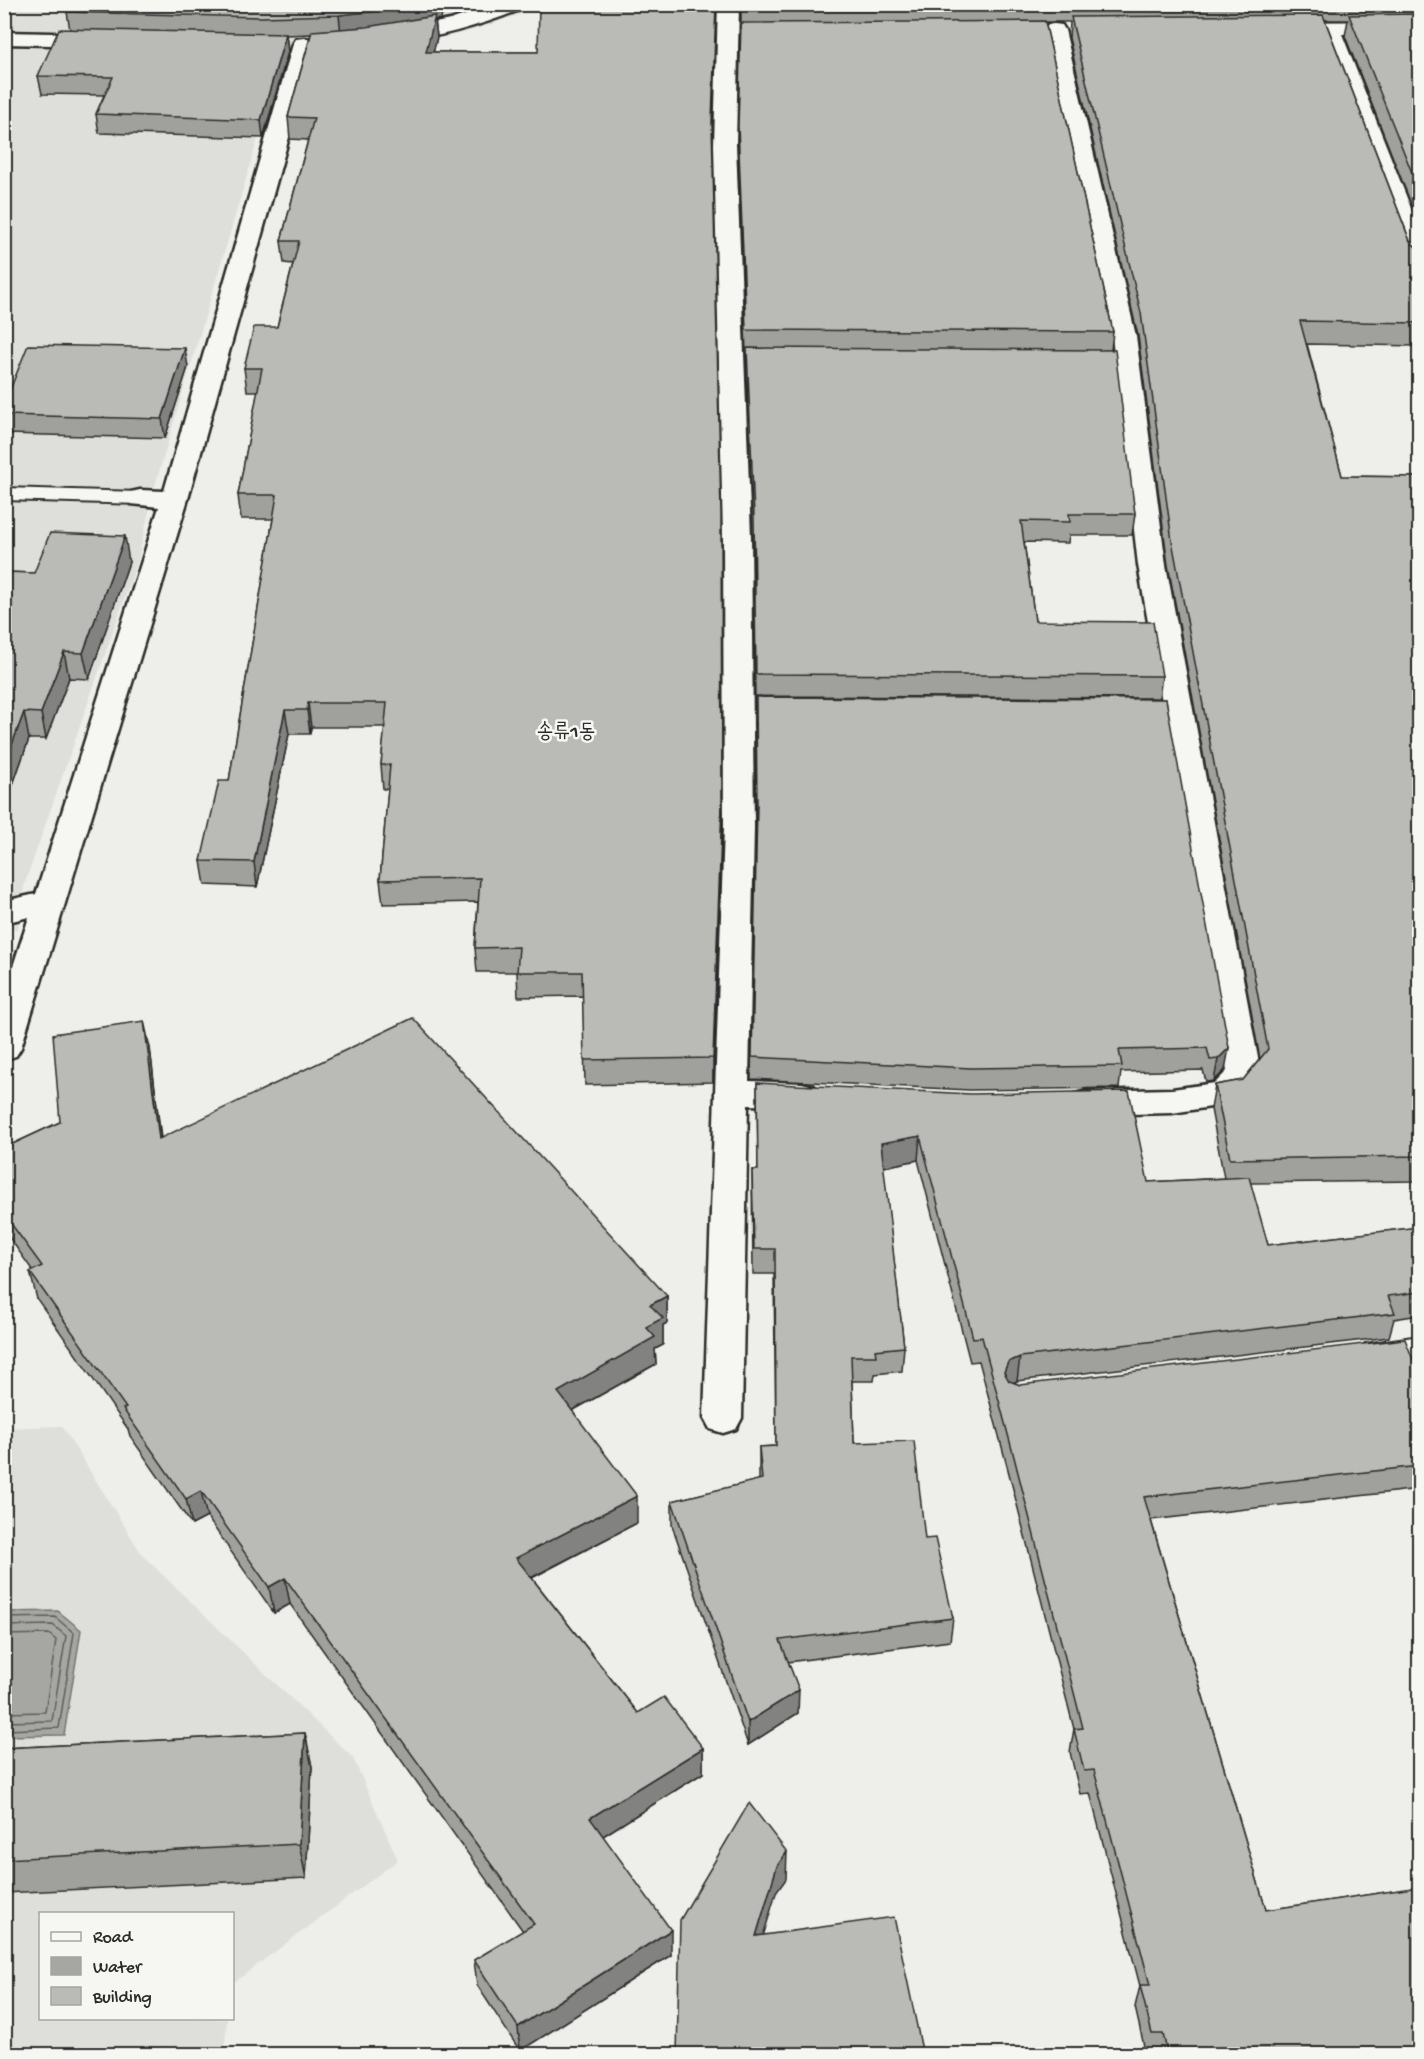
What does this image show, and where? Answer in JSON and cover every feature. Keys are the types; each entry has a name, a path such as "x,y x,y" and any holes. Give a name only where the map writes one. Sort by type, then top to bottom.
{"street":[{"path":"369,41 434,31 489,17 517,4"},
{"path":"723,1418 739,826 751,707 744,358 725,144 736,22"},
{"path":"1257,28 1419,27"},
{"path":"1329,28 1419,263"},
{"path":"1054,30 1124,336 1115,361 1152,565 1166,709 1244,1074 1225,1095 1172,1101 1065,1103"},
{"path":"4,38 122,41"},
{"path":"4,1048 175,499 305,44"},
{"path":"140,498 175,499"},
{"path":"8,910 50,902"},
{"path":"732,1092 826,1097"}],"lane":[{"path":"4,494 140,498"},
{"path":"1348,1356 1419,1347"}],"shaded area":[{"path":"5,5 549,5 467,32 323,63 281,61 154,489 138,560 24,886 18,929 5,932"},
{"path":"62,1426 143,1556 353,1758 398,1860 234,1982 234,1912 39,1912 39,2020 227,2020 224,2054 5,2054 4,1428"}],"water":[{"path":"58,1611 81,1630 64,1735 5,1736 5,1612"}],"building":[{"path":"70,4 417,4 339,15 260,17 67,12"},
{"path":"539,4 716,4 712,122 721,513 722,803 713,1058 584,1060 582,972 517,972 519,947 475,948 480,878 380,880 390,765 381,765 387,703 308,703 307,710 285,710 254,862 201,861 219,781 229,781 277,495 238,495 262,368 244,368 254,327 277,327 299,241 281,241 314,118 288,117 312,31 366,27 435,16 426,52 538,52"},
{"path":"1419,14 1419,190 1349,15"},
{"path":"1323,15 1410,241 1419,248 1419,323 1300,321 1342,476 1419,477 1419,1156 1230,1159 1215,1085 1243,1080 1268,1049 1172,541 1141,313 1071,17"},
{"path":"1045,21 1113,332 746,330 738,126 741,23"},
{"path":"59,29 286,34 261,120 96,114 113,77 38,76"},
{"path":"28,345 185,348 162,419 4,415 4,405"},
{"path":"747,348 1115,350 1135,514 1069,514 1070,522 1021,521 1035,621 1153,622 1162,676 756,674 754,516"},
{"path":"50,533 125,536 83,653 64,652 41,713 24,712 4,766 4,572 34,573"},
{"path":"756,697 1166,699 1229,1048 1218,1059 1210,1060 1207,1048 1119,1050 1122,1066 971,1068 752,1057 757,805"},
{"path":"413,1018 667,1296 650,1305 663,1318 646,1327 655,1337 558,1392 637,1496 516,1558 638,1713 664,1697 703,1748 590,1818 671,1930 518,2027 474,1960 534,1924 285,1578 269,1587 201,1491 186,1499 123,1409 126,1408 30,1272 42,1266 4,1214 4,1148 60,1122 53,1034 144,1021 159,1139"},
{"path":"757,1083 971,1094 1129,1091 1148,1182 1249,1177 1268,1245 1419,1227 1419,1292 1388,1296 1395,1313 1020,1357 1008,1362 1004,1372 1009,1381 1020,1385 1405,1339 1419,1375 1419,1466 1144,1497 1266,1910 1419,1887 1419,2048 1380,2055 1168,2055 1163,2034 1152,2034 1140,1985 1150,1985 1094,1770 1084,1771 1074,1729 1083,1728 1014,1457 982,1337 973,1338 920,1136 881,1143 904,1347 875,1350 876,1356 851,1356 854,1443 914,1441 925,1539 935,1538 953,1618 780,1640 799,1690 748,1722 672,1501 762,1479 759,1447 776,1446 775,1249 754,1249 752,1170 758,1170"},
{"path":"305,1733 299,1844 4,1859 4,1748"},
{"path":"749,1803 787,1852 777,1866 756,1936 894,1917 923,2055 677,2055 680,1920"}],"district":[{"name":"송류1동","path":"566,733"}]}
